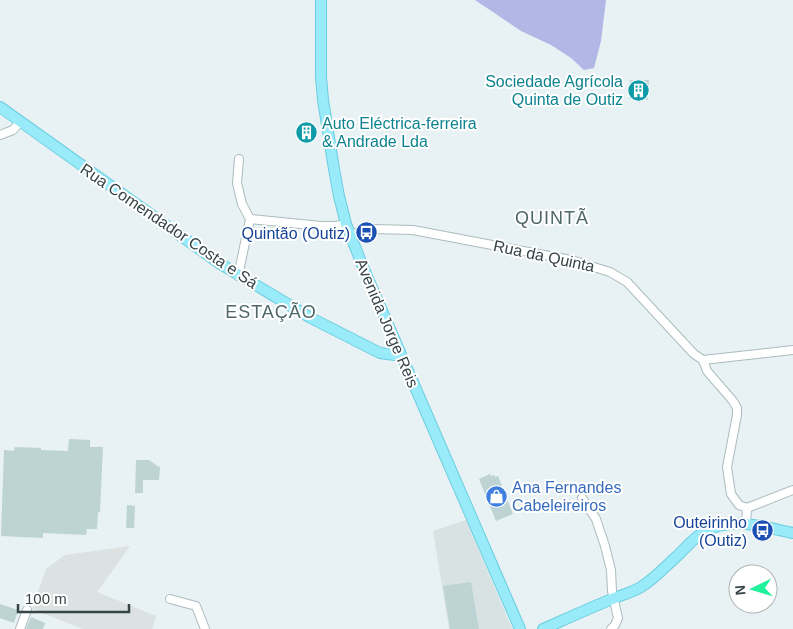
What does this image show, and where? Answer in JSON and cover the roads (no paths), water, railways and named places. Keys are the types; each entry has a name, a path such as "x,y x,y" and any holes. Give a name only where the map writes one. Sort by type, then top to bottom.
{"main road":[{"name":"Avenida Jorge Reis","path":"320,0 320,61 323,100 336,182 346,224 520,629"},
{"name":"Rua Comendador Costa e Sá","path":"0,108 238,276 312,318 380,353 395,355 400,352"},
{"path":"543,629 633,592 652,579 704,532 718,525 731,523 746,524 793,533"}],"street":[{"path":"0,135 12,130 20,122"},
{"path":"238,276 250,219 242,204 237,183 239,159"},
{"path":"250,219 321,226 346,224"},
{"name":"Rua da Quinta","path":"350,235 372,228 413,230 571,260 610,272 627,282 694,354 703,360 707,371 737,408 727,467 731,494 739,505 747,508"},
{"path":"703,360 793,350"},
{"path":"746,524 747,508 793,490"},
{"path":"582,498 596,519 611,570 618,618 611,629"},
{"path":"170,599 196,606 204,629"},
{"path":"20,629 27,610"}],"place":[{"name":"Sociedade Agrícola Quinta de Outiz","path":"639,90"},
{"name":"Auto Eléctrica-ferreira & Andrade Lda","path":"306,132"},
{"name":"Quintão (Outiz)","path":"366,233"},
{"name":"Ana Fernandes Cabeleireiros","path":"496,496"},
{"name":"Outeirinho (Outiz)","path":"763,531"}],"district":[{"name":"QUINTÃ","path":"552,218"},
{"name":"ESTAÇÃO","path":"271,312"}]}
